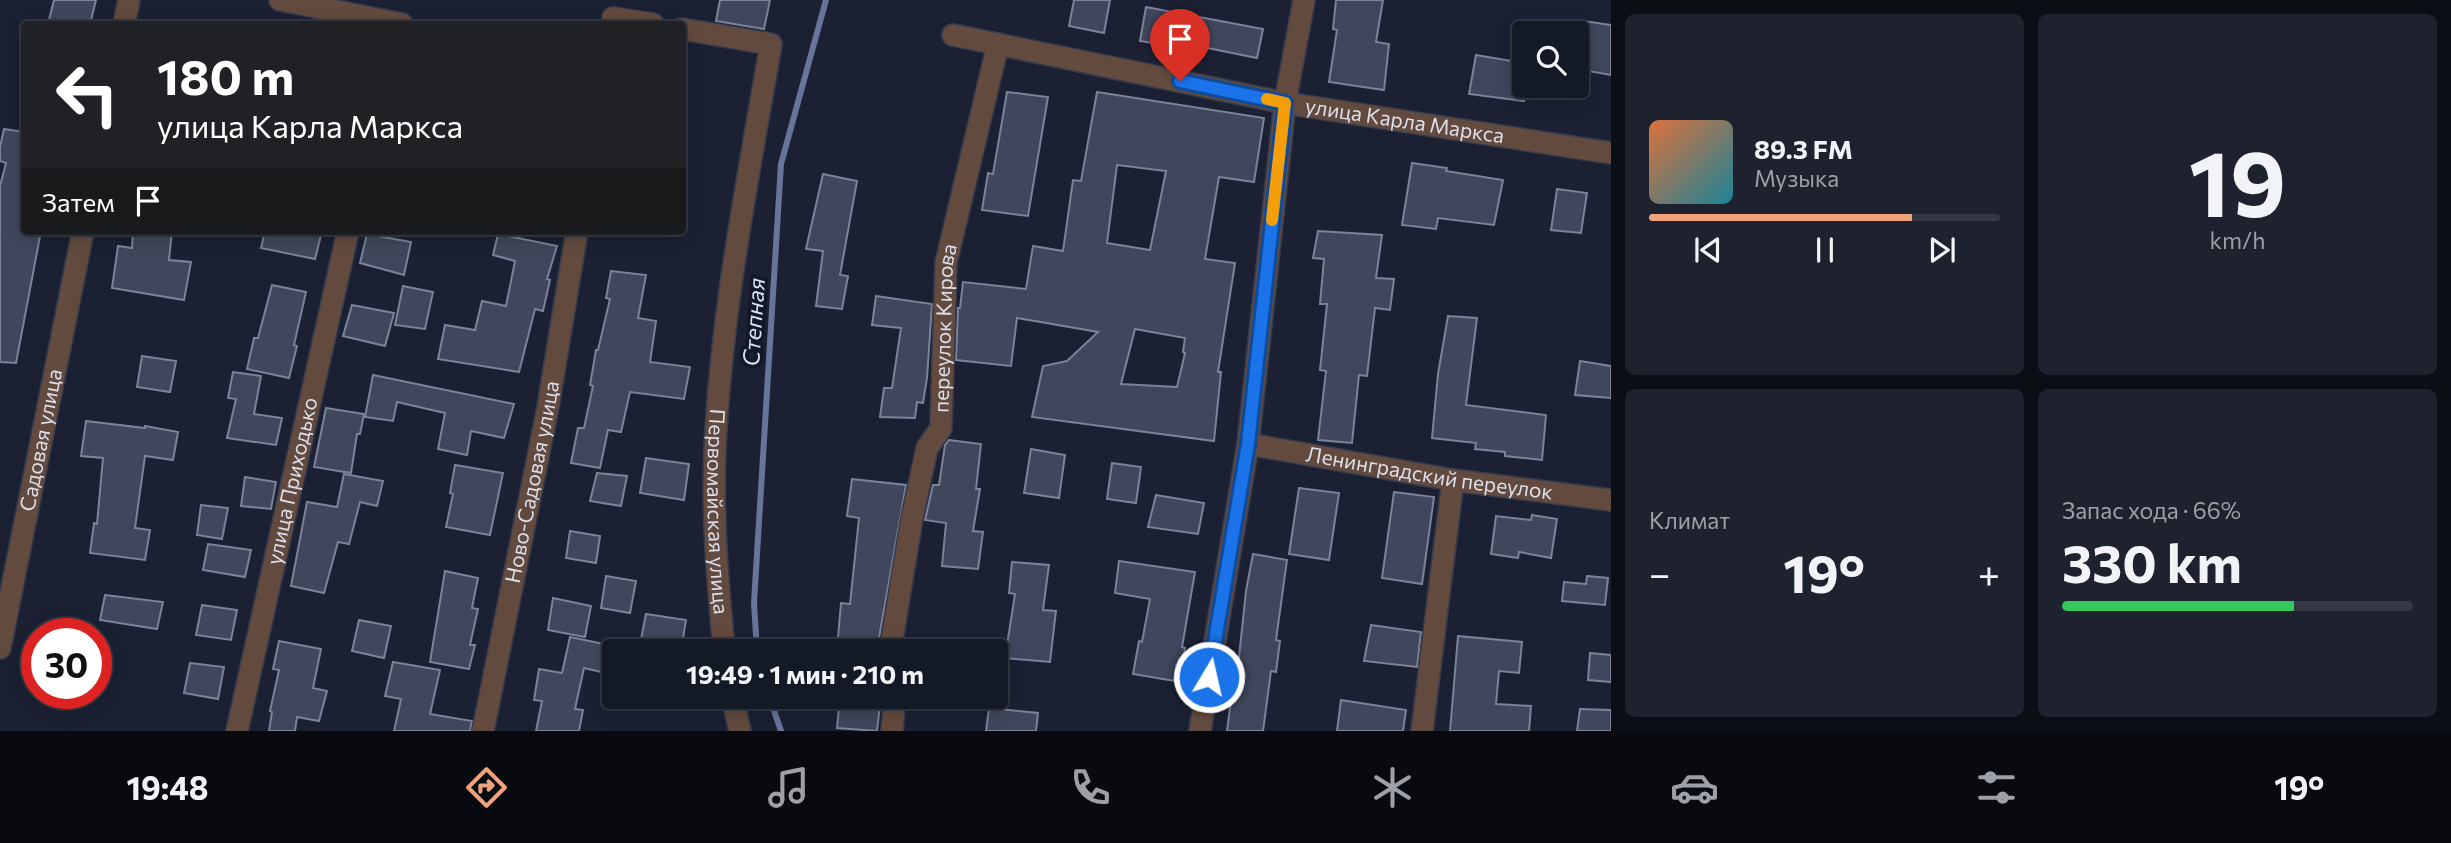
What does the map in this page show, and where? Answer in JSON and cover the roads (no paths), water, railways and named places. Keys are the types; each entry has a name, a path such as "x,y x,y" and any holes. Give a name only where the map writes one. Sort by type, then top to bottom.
{"street":[{"path":"125,21 129,0"},
{"path":"280,0 382,21"},
{"path":"1200,731 1248,444 1285,103 1304,0"},
{"path":"614,14 641,21"},
{"name":"Первомайская улица","path":"686,30 771,44 738,243 721,367 715,452 717,574 723,639"},
{"name":"улица Карла Маркса","path":"953,35 1285,103 1611,153"},
{"name":"переулок Кирова","path":"892,639 912,518 927,448 941,428 946,263 998,44"},
{"name":"Садовая улица","path":"0,648 82,235"},
{"name":"улица Приходько","path":"237,731 347,235"},
{"name":"Ново-Садовая улица","path":"483,731 548,407 576,235"},
{"name":"Ленинградский переулок","path":"1248,444 1453,481 1611,500"},
{"path":"1422,731 1453,481"},
{"path":"735,709 740,731"},
{"path":"892,731 894,709"}],"waterway":[{"name":"Степная","path":"756,639 754,603 781,164 826,0"},
{"name":"Степная","path":"773,709 781,731"}]}
